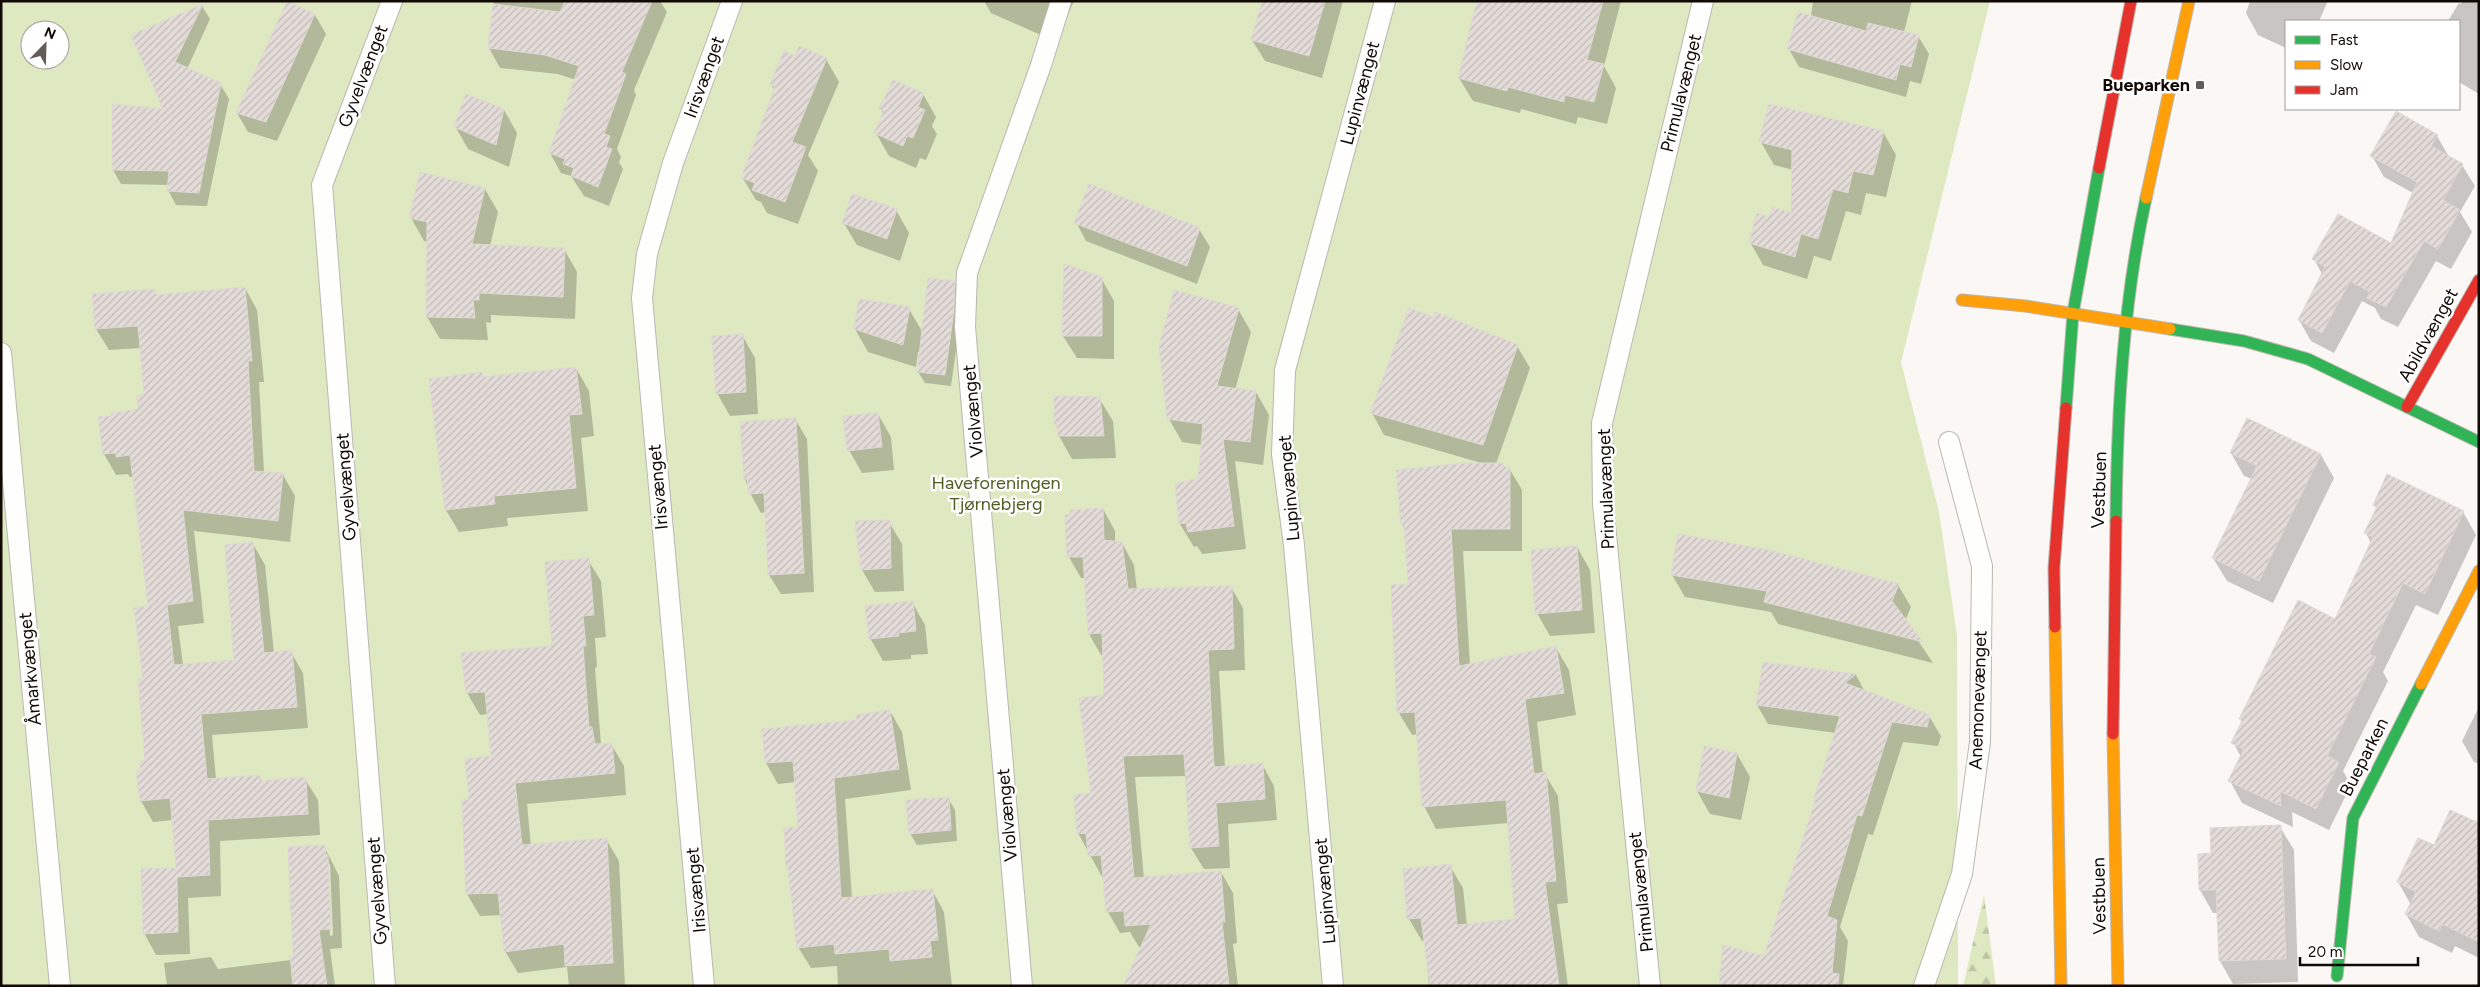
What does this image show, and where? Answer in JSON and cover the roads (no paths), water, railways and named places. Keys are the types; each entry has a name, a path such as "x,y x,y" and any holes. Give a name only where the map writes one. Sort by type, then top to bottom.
{"street":[{"path":"2061,986 2054,568 2073,313 2131,1"},
{"name":"Vestbuen","path":"2118,986 2113,715 2116,496 2121,384 2137,238 2189,1"},
{"name":"Abildvænget","path":"2407,407 2479,280"},
{"path":"1962,300 2025,306 2244,341 2308,359 2479,442"},
{"name":"Bueparken","path":"2337,976 2353,818 2479,571"}],"lane":[{"name":"Gyvelvænget","path":"385,986 322,185 392,1"},
{"name":"Irisvænget","path":"704,986 642,298 647,254 673,163 732,1"},
{"name":"Violvænget","path":"1022,986 965,328 967,273 1061,1"},
{"name":"Lupinvænget","path":"1333,986 1294,545 1282,454 1285,370 1385,1"},
{"name":"Primulavænget","path":"1650,986 1604,504 1602,423 1703,1"},
{"name":"Åmarkvænget","path":"1,353 60,986"},
{"name":"Anemonevænget","path":"1924,986 1962,874 1980,742 1982,566 1949,442"}],"place":[{"name":"Bueparken","path":"2200,85"}],"park label":[{"name":"Haveforeningen Tjørnebjerg","path":"996,493"}]}
